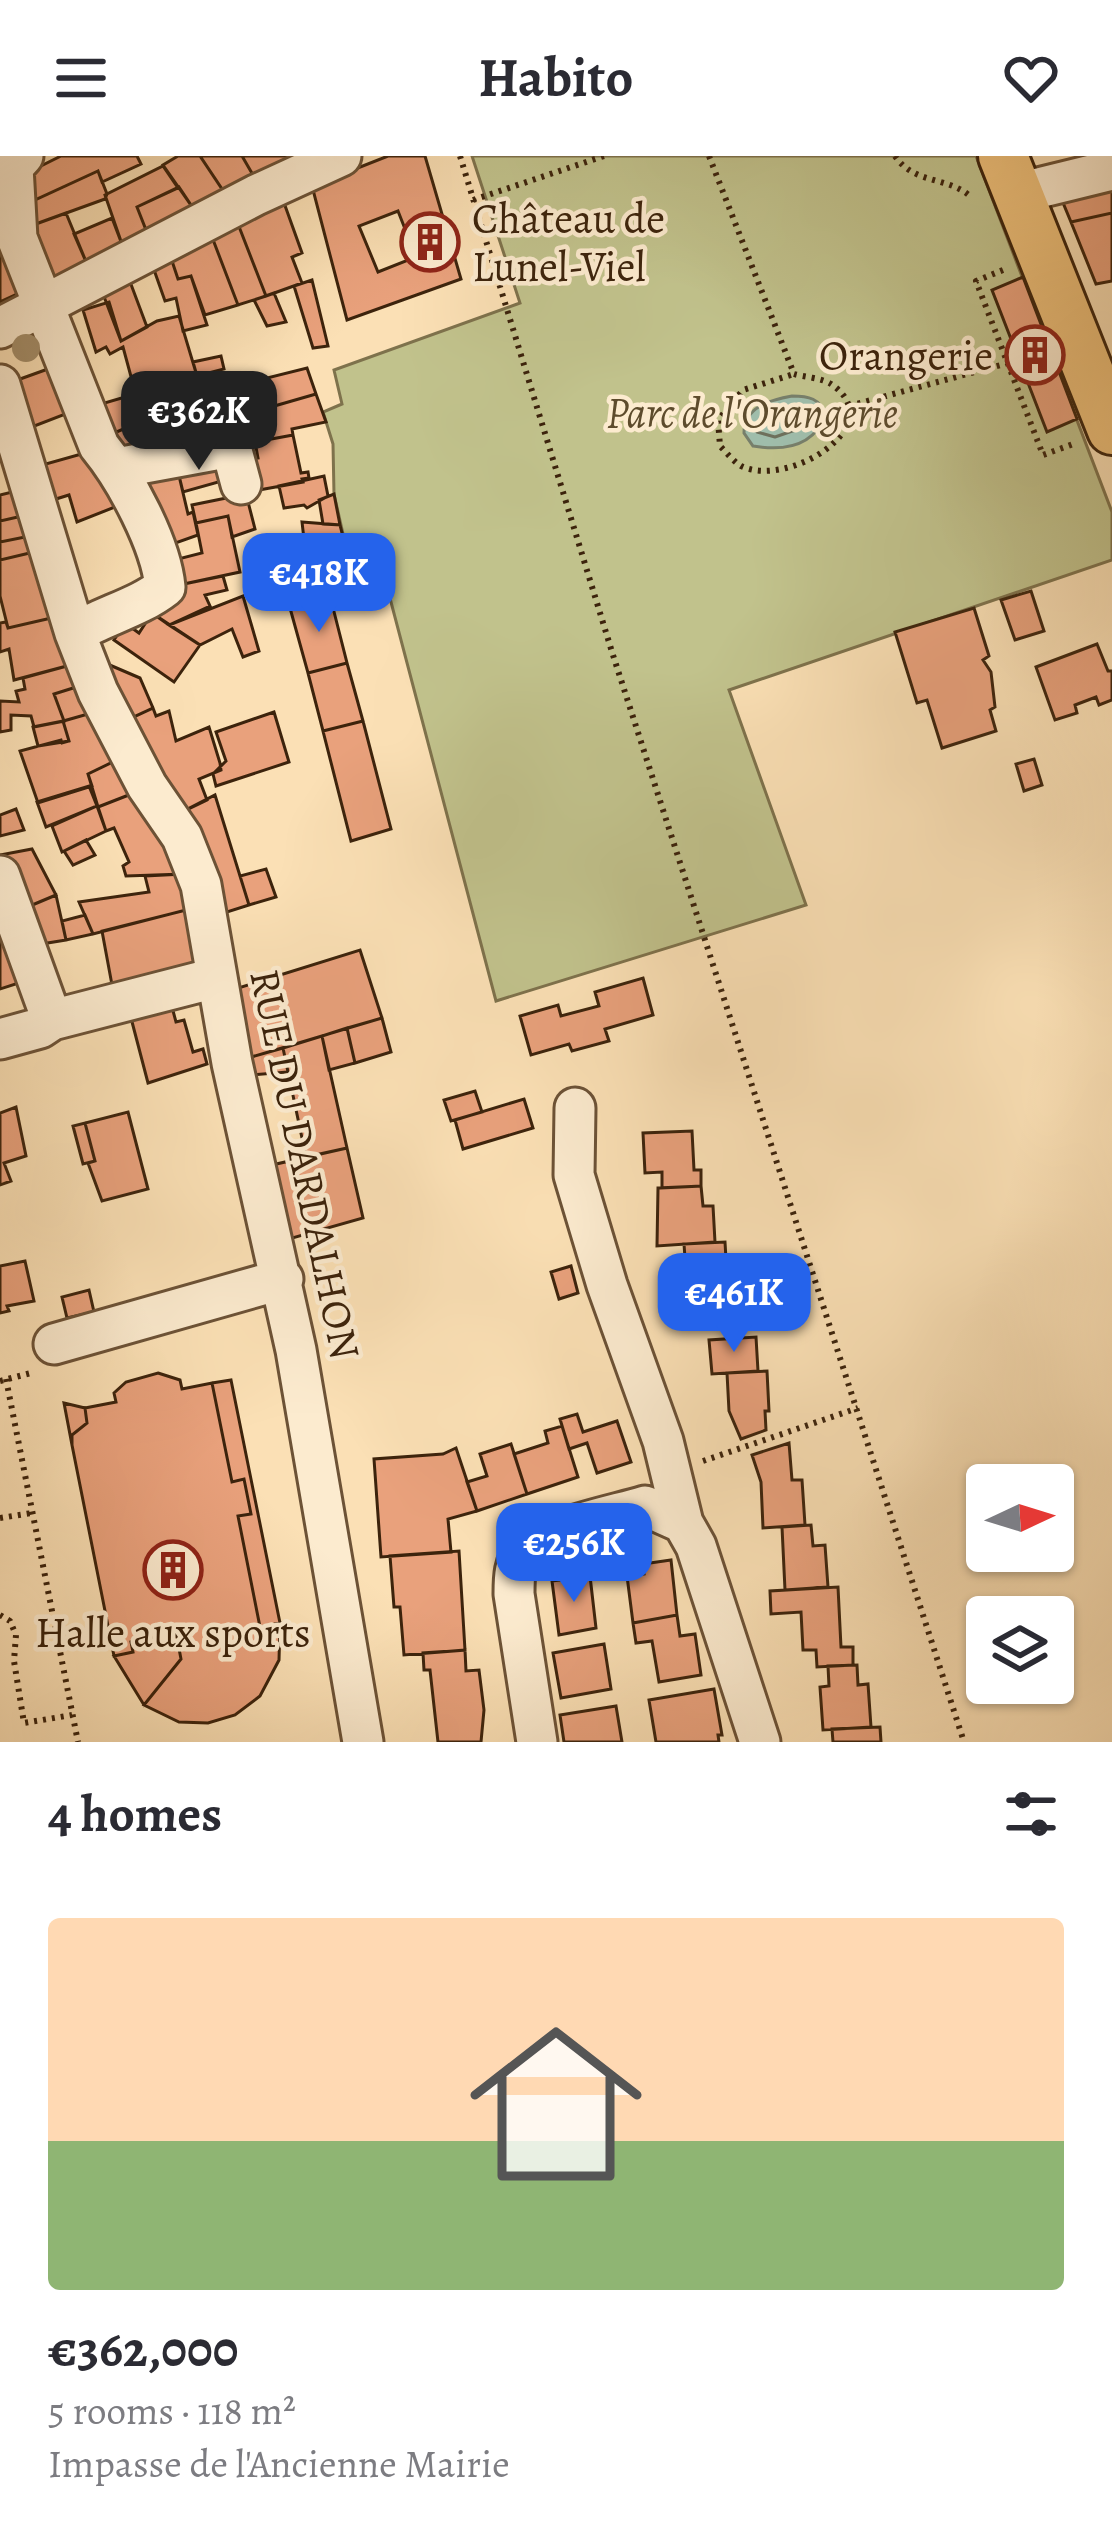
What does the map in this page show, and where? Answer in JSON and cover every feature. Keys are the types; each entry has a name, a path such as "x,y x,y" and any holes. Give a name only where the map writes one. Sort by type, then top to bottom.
{"main road":[{"path":"1000,185 1098,435"}],"street":[{"path":"23,156 13,167 17,238 99,446 124,483 164,567 165,587 145,603 104,616 75,633"},
{"path":"0,328 256,194 341,156"},
{"path":"1000,185 1112,170"},
{"name":"RUE DU DARDALHON","path":"0,385 75,633 113,725 182,837 201,885 212,932 215,978 283,1279 364,1742"},
{"path":"124,483 232,447 241,484"},
{"path":"0,876 52,1020"},
{"path":"0,1039 52,1020 215,978"},
{"path":"575,1108 574,1175 671,1472 683,1523 696,1546 760,1742"},
{"path":"54,1344 283,1279"},
{"path":"537,1742 514,1594 514,1570 524,1551 539,1539 645,1506 683,1523"}],"path":[{"path":"460,156 612,652 964,1742"},
{"path":"473,200 604,156"},
{"path":"709,156 794,374"},
{"path":"895,156 913,174 960,187 1000,185"},
{"path":"1004,270 976,281 1043,454 1098,435"},
{"path":"848,406 1008,363"},
{"path":"794,374 831,383 848,406 849,418 841,436 813,461 769,472 740,465 720,446 718,420 743,390 794,374"},
{"path":"6,1379 78,1742"},
{"path":"671,1472 858,1408"},
{"path":"0,1518 33,1513"},
{"path":"0,1615 16,1635 14,1661 24,1723 72,1715"}],"green space":[{"name":"Parc de l'Orangerie","path":"472,156 976,156 1112,512 1112,560 729,690 806,905 496,1001 386,583 350,565 334,494 333,444 323,412 342,404 334,370 520,303"}],"water":[{"path":"792,396 821,405 825,416 820,426 796,444 753,446 744,433 748,417 767,403"}],"building":[{"path":"61,156 137,156 141,164 102,182 98,171 22,206 21,176"},
{"path":"178,156 200,156 224,192 193,208 163,165"},
{"path":"200,156 242,156 253,175 224,192"},
{"path":"242,156 288,156 289,158 253,175"},
{"name":"Château de Lunel-Viel","path":"388,156 425,156 461,279 347,320 312,186","holes":["398,211 416,257 378,272 359,226"]},
{"path":"163,166 178,188 137,207 148,235 123,247 105,195"},
{"path":"98,171 105,199 22,229 22,206"},
{"path":"1112,181 1112,213 1071,222 1059,193"},
{"path":"179,187 193,208 148,235 137,207"},
{"path":"283,200 302,253 292,257 302,283 266,296 238,224"},
{"path":"66,213 87,264 43,284 22,229"},
{"path":"1112,213 1112,281 1096,284 1071,222"},
{"path":"112,218 123,247 87,264 74,234"},
{"path":"238,224 266,296 238,305 212,237"},
{"path":"212,237 238,305 205,315 191,276 178,279 171,258"},
{"path":"17,251 30,288 0,302 0,257"},
{"path":"171,258 178,279 191,276 207,325 183,331 176,298 165,301 153,267"},
{"name":"Orangerie","path":"1023,277 1077,419 1047,432 992,290"},
{"path":"129,279 147,327 121,341 103,294"},
{"path":"312,280 328,346 313,348 294,286"},
{"path":"274,293 286,322 267,326 254,300"},
{"path":"109,302 121,341 157,321 179,316 197,376 136,395 123,347 110,354 106,347 96,352 83,310"},
{"path":"221,356 224,369 197,376 193,362"},
{"path":"59,365 76,410 24,430 9,383"},
{"path":"307,368 316,394 250,413 253,434 183,448 175,407 202,396 207,424 249,414 243,384"},
{"path":"197,376 202,396 107,436 101,404"},
{"path":"316,394 326,422 255,442 250,413"},
{"path":"175,407 180,430 170,435 173,450 118,459 107,436"},
{"path":"293,435 301,473 308,472 309,478 259,490 251,459 258,458 255,442"},
{"path":"92,451 125,503 77,522 69,495 43,503 35,467"},
{"path":"215,456 222,481 183,492 176,463"},
{"path":"176,463 198,535 170,545 130,472"},
{"path":"324,476 328,496 307,508 284,508 279,486"},
{"path":"24,489 31,514 0,521 0,495"},
{"path":"246,494 255,529 232,537 228,516 196,523 192,505"},
{"path":"334,494 340,525 323,524 319,500"},
{"path":"31,514 35,535 0,542 0,521"},
{"path":"228,516 240,572 179,585 174,560 202,553 196,523"},
{"path":"302,522 340,525 350,565 308,574"},
{"path":"35,535 38,551 0,560 0,542"},
{"path":"38,551 60,616 8,628 0,596 0,560"},
{"path":"223,576 227,590 205,595 210,606 169,625 152,613 179,585"},
{"path":"284,578 289,593 254,600 251,586"},
{"path":"1031,591 1044,631 1015,640 1001,600"},
{"path":"243,596 259,651 243,657 232,629 200,645 169,625"},
{"path":"330,596 347,663 308,673 290,608"},
{"path":"974,608 989,656 983,660 991,672 995,707 990,710 996,731 942,748 927,700 917,703 895,632"},
{"path":"152,613 200,645 174,682 114,640 125,623 139,633"},
{"path":"60,616 78,663 14,680 9,649 0,652 0,623 6,622 8,628"},
{"path":"1097,644 1112,671 1112,700 1099,705 1096,697 1075,705 1077,713 1055,720 1036,667"},
{"path":"98,660 140,678 153,708 123,722"},
{"path":"78,663 86,684 54,694 64,721 34,727 31,716 11,715 11,730 0,732 0,701 19,702 16,691 25,689 23,678"},
{"path":"347,663 363,721 323,731 308,673"},
{"path":"86,684 95,712 64,721 54,694"},
{"path":"153,708 156,716 169,711 176,741 209,727 220,763 221,770 199,779 207,800 182,812 123,722"},
{"path":"95,712 121,758 88,774 92,786 38,803 20,751 69,741 63,721"},
{"path":"274,712 289,762 216,786 213,774 226,761 216,732"},
{"path":"63,721 69,741 38,746 33,727"},
{"path":"363,721 391,829 351,841 323,731"},
{"path":"121,758 139,791 98,807 88,774"},
{"path":"1034,759 1042,785 1024,791 1016,764"},
{"path":"89,786 97,806 46,827 37,802"},
{"path":"139,791 184,874 126,876 123,866 129,862 114,828 106,831 98,807"},
{"path":"215,795 249,905 224,913 182,812"},
{"path":"97,806 106,831 62,852 52,826"},
{"path":"16,809 24,830 0,836 0,815"},
{"path":"86,840 95,855 73,865 64,851"},
{"path":"32,849 56,895 18,911 0,855"},
{"path":"266,869 276,897 249,905 240,876"},
{"path":"184,874 190,909 93,934 79,902 149,892 145,876"},
{"path":"56,895 66,940 29,946 18,911"},
{"path":"0,903 28,980 0,989"},
{"path":"190,909 199,963 112,985 102,931"},
{"path":"85,915 93,934 66,940 62,921"},
{"path":"360,950 382,1018 248,1058 235,989"},
{"path":"643,978 653,1015 605,1029 609,1041 572,1051 569,1044 531,1055 520,1016 558,1005 561,1016 599,1006 595,992"},
{"path":"172,1007 176,1022 184,1020 193,1052 203,1049 207,1064 148,1083 131,1018"},
{"path":"382,1018 391,1052 355,1063 347,1028"},
{"path":"347,1028 355,1063 329,1070 322,1036"},
{"path":"322,1036 347,1148 306,1157 283,1048"},
{"path":"283,1048 288,1072 252,1075 248,1058"},
{"path":"475,1091 482,1112 451,1121 444,1100"},
{"path":"524,1099 533,1128 463,1149 455,1120"},
{"path":"16,1107 26,1156 4,1163 11,1181 0,1185 0,1113"},
{"path":"128,1112 148,1189 102,1201 88,1163 95,1161 85,1123"},
{"path":"85,1123 95,1161 83,1164 73,1126"},
{"path":"692,1131 694,1170 701,1170 701,1186 662,1188 662,1172 645,1173 643,1133"},
{"path":"347,1148 363,1218 289,1239 272,1165"},
{"path":"701,1186 703,1206 713,1206 715,1242 657,1246 658,1188"},
{"path":"725,1242 728,1294 694,1296 693,1271 686,1272 684,1244"},
{"path":"25,1261 34,1301 7,1306 9,1311 0,1313 0,1266"},
{"path":"571,1266 578,1293 559,1299 551,1272"},
{"path":"89,1290 94,1312 67,1318 62,1297"},
{"path":"756,1337 758,1371 712,1374 709,1340"},
{"path":"767,1371 766,1430 741,1439 729,1411 727,1373"},
{"name":"Halle aux sports","path":"158,1373 180,1380 182,1389 212,1383 232,1482 244,1479 251,1514 238,1516 260,1627 280,1623 279,1660 260,1696 235,1715 208,1723 179,1722 144,1705 181,1659 176,1633 131,1642 133,1652 114,1656 72,1445 72,1435 87,1423 85,1408 116,1402 114,1393 126,1382"},
{"path":"231,1380 280,1623 260,1627 238,1516 251,1514 244,1479 232,1482 212,1383"},
{"path":"64,1403 85,1408 87,1423 72,1435 72,1445"},
{"path":"577,1414 583,1432 617,1421 631,1462 597,1473 587,1443 569,1449 560,1419"},
{"path":"562,1426 578,1477 527,1494 514,1454 548,1443 545,1431"},
{"path":"789,1443 792,1480 802,1480 805,1525 763,1528 761,1482 752,1455"},
{"path":"511,1444 527,1494 477,1511 467,1482 487,1476 480,1454"},
{"path":"456,1448 477,1511 448,1519 451,1552 381,1557 374,1459 443,1454"},
{"path":"811,1525 813,1546 825,1545 828,1587 785,1590 782,1527"},
{"path":"459,1551 465,1650 404,1655 390,1556"},
{"path":"671,1560 677,1615 633,1623 627,1576 644,1574 643,1564"},
{"path":"590,1576 596,1628 559,1635 552,1581"},
{"path":"838,1587 841,1647 853,1647 853,1665 817,1667 816,1650 803,1650 801,1612 771,1614 770,1591"},
{"path":"677,1615 680,1636 695,1634 701,1675 659,1682 652,1641 636,1643 633,1623"},
{"path":"176,1633 181,1659 144,1705 114,1656 133,1652 131,1642"},
{"path":"604,1644 611,1689 561,1698 553,1653"},
{"path":"465,1650 466,1671 479,1670 484,1710 481,1742 438,1742 430,1670 424,1670 423,1653"},
{"path":"857,1665 858,1685 868,1684 871,1727 823,1730 820,1687 829,1686 828,1666"},
{"path":"714,1689 722,1735 718,1735 719,1742 656,1742 649,1700"},
{"path":"616,1706 622,1742 564,1742 560,1715"},
{"path":"880,1727 881,1742 833,1742 832,1729"}],"place":[{"name":"Château de Lunel-Viel","path":"430,242"},
{"name":"Orangerie","path":"1035,355"},
{"name":"Halle aux sports","path":"173,1570"}]}
